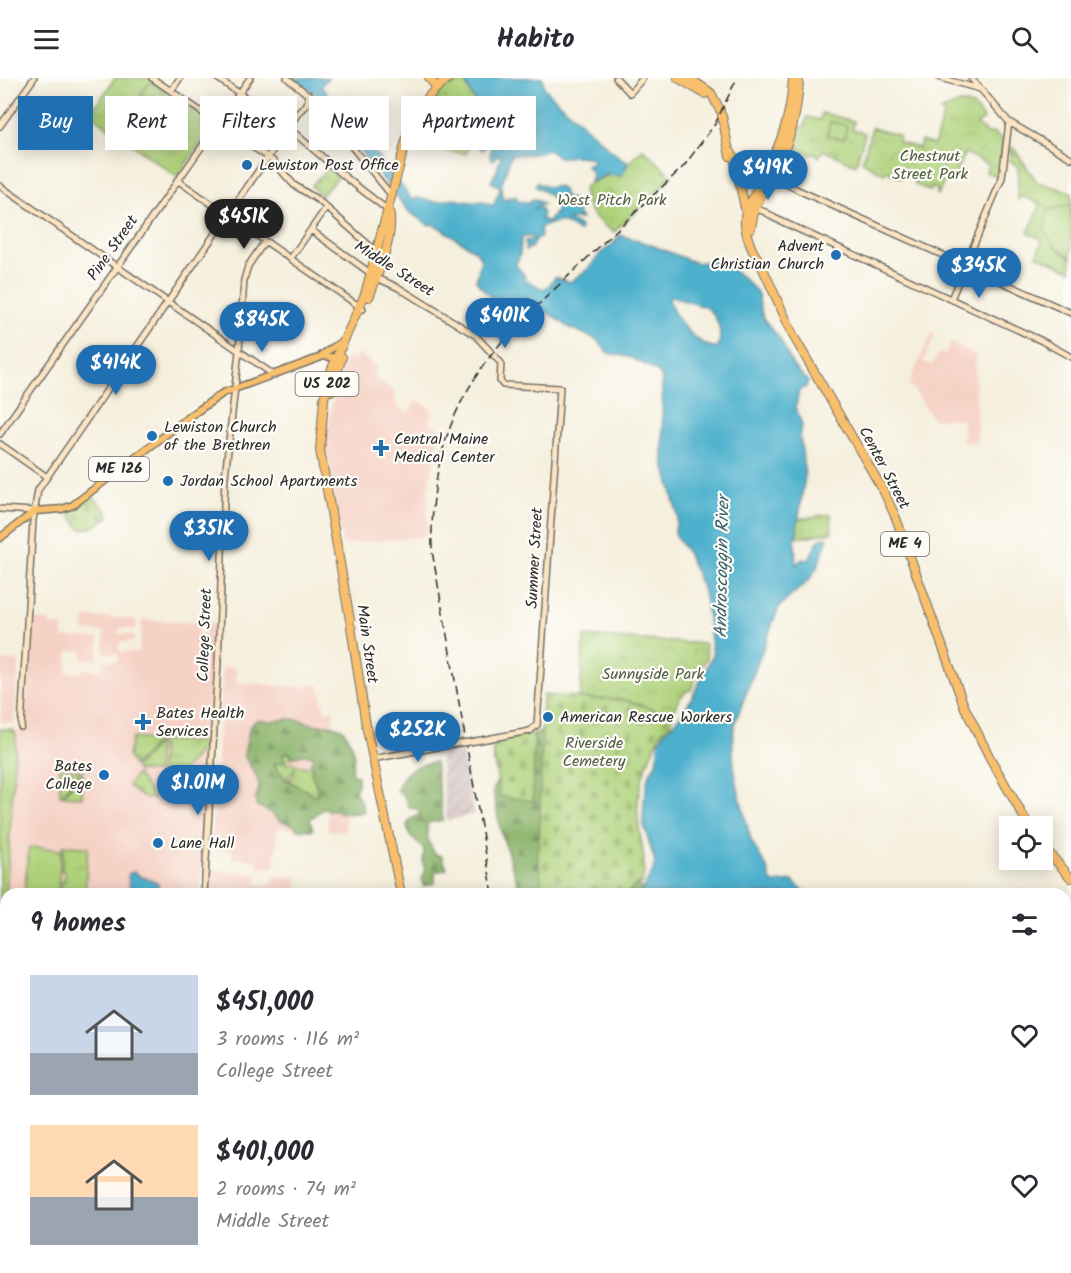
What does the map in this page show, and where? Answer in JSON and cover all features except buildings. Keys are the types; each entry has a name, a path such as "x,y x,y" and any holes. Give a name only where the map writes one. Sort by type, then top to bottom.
{"highway":[{"path":"429,78 437,88"},
{"name":"Main Street","path":"374,275 376,252 385,217 389,211 410,126 417,113 437,88 449,78"},
{"path":"678,78 719,109"},
{"path":"689,78 707,90 719,109 747,207 748,226"},
{"name":"ME 4","path":"747,207 782,140 790,109 793,78"},
{"name":"ME 4","path":"747,207 772,176 792,131 799,78"},
{"name":"Center Street","path":"747,207 748,226 755,256 759,260 770,290 794,337 884,492 964,706 1023,816"},
{"name":"Main Street","path":"389,211 391,219 383,258 325,393 320,448 372,759 400,888"},
{"name":"Main Street","path":"338,361 344,340 362,308"},
{"path":"1053,858 1071,878"}],"main road":[{"path":"318,358 344,340"},
{"path":"318,358 327,355 338,361"},
{"name":"ME 126","path":"35,511 62,509 73,505 223,393 318,358"},
{"path":"0,538 35,511"}],"street":[{"path":"0,126 34,78"},
{"path":"153,78 200,111"},
{"path":"171,91 180,78"},
{"path":"216,78 243,96"},
{"name":"Pine Street","path":"240,94 250,78"},
{"path":"287,78 309,94 392,194"},
{"path":"616,78 630,93 644,78"},
{"path":"940,78 981,90"},
{"path":"971,78 1009,122 1071,158"},
{"path":"297,117 307,104 309,94"},
{"path":"951,299 1002,178 1009,122"},
{"path":"297,136 389,211"},
{"name":"Pine Street","path":"0,434 200,148"},
{"path":"257,150 268,158 295,186 326,208 383,258"},
{"path":"21,727 38,490 273,150"},
{"path":"772,176 798,190 1071,313"},
{"path":"177,180 362,308"},
{"path":"0,186 274,375"},
{"path":"747,207 758,210 1054,346 1071,357"},
{"path":"291,258 326,208"},
{"name":"Middle Street","path":"311,230 374,275 477,337 501,363 501,383 560,388"},
{"name":"College Street","path":"204,888 218,663 225,477 245,271 265,241"},
{"name":"Summer Street","path":"372,759 524,732 535,728 538,720 560,388"},
{"path":"0,444 46,477"},
{"path":"0,509 35,511"}],"shaded area":[{"path":"932,333 935,335 923,361 933,365 938,353 945,355 951,342 975,354 977,442 963,443 963,419 933,419 909,383"},
{"name":"Central Maine Medical Center","path":"358,353 378,368 373,376 395,392 396,406 408,413 418,400 433,411 429,420 441,428 428,490 427,536 342,544 325,445 332,403 341,371 346,358 355,361"},
{"name":"Bates College","path":"85,617 136,619 136,629 119,628 119,634 134,635 134,642 119,642 119,652 139,652 142,620 198,623 197,634 206,634 206,624 215,624 214,677 200,888 0,888 0,729 24,731 31,619 50,621 50,625 63,626 63,637 99,638 98,660 82,659 82,651 68,651 66,672 81,673 82,669 102,670 103,661 118,661 118,654 104,653 104,632 84,631"},
{"path":"0,660 19,661 14,723 0,722"},
{"path":"223,667 237,668 236,682 307,688 307,684 319,685 324,710 334,710 332,734 351,814 346,816 345,831 328,830 328,811 308,812 313,830 278,828 274,868 258,867 258,860 232,858 232,851 211,849"},
{"path":"461,746 474,814 447,821 439,750"},
{"path":"210,870 257,874 257,884 272,885 273,876 297,877 297,888 208,888"}],"green space":[{"path":"115,78 149,78 174,96 105,96 105,125 93,116 93,110"},
{"path":"464,78 470,78 466,83 472,96 438,96 441,91"},
{"path":"150,82 165,94 164,96 144,96 141,94"},
{"name":"Chestnut Street Park","path":"961,103 973,106 984,119 977,124 988,135 993,132 1003,140 999,177 986,172 988,164 965,153 953,178 947,176 938,195 936,194 938,190 932,187 930,191 914,184 916,180 903,174 901,178 886,171 884,174 862,162 872,128 899,135 898,142 919,148 921,141 934,145 944,113 939,111"},
{"path":"188,106 200,114 200,144 177,177 140,150 188,150"},
{"path":"822,113 854,121 852,129 865,133 856,165 823,150 819,157 799,149 791,167 785,164 800,127 804,127 807,117 820,120"},
{"path":"830,122 847,125 844,139 827,136"},
{"path":"1010,146 1037,182 1071,192 1071,270 1036,255 1043,240 1028,233 1041,204 1022,196 1020,200 1018,199 1018,167 1009,160 1013,154 1009,153"},
{"name":"West Pitch Park","path":"643,149 672,176 614,232 592,214 586,203 583,188 627,167 628,163"},
{"path":"440,150 468,150 466,154"},
{"path":"328,168 338,177 321,196 311,186"},
{"path":"1071,205 1071,257 1055,246 1048,238 1045,229 1048,210"},
{"path":"93,496 109,514 109,517 91,528 81,529 70,513"},
{"path":"831,514 832,532 796,538 798,519"},
{"name":"Sunnyside Park","path":"584,636 705,644 707,658 691,690 681,696 672,716 627,700 580,698"},
{"name":"Riverside Cemetery","path":"543,695 627,700 672,716 671,724 656,742 641,781 638,810 644,856 642,884 638,883 633,888 542,888 537,849 539,849"},
{"path":"258,719 269,721 288,719 342,728 351,743 354,756 351,771 354,776 358,776 355,791 364,811 348,814 323,809 310,819 313,830 297,829 294,825 281,821 270,812 257,806 258,782 244,754 250,726","holes":["289,752 294,757 300,754 314,758 310,764 317,786 317,796 287,779 277,770 274,764 284,762 283,754"]},
{"path":"0,729 13,730 16,735 6,888 0,888"},
{"path":"541,731 550,734 641,888 519,888 501,832 493,790 498,779 494,749 533,736"},
{"path":"534,733 533,801 500,796 492,741"},
{"path":"132,738 159,740 134,766 128,757"},
{"path":"162,740 208,743 180,774 160,773"},
{"path":"159,742 157,772 137,771 135,768"},
{"path":"286,752 294,757 285,760 286,764 293,762 295,765 313,768 317,796 289,782 296,767 288,776 288,782 274,764 283,762 283,753"},
{"path":"435,762 443,820 427,823 428,841 435,854 442,856 447,869 435,872 435,883 423,886 424,849 410,836 407,825 411,819 420,814 418,809 409,808 405,797 397,791 402,778 411,770"},
{"path":"60,768 81,770 60,795"},
{"path":"83,771 82,797 63,796"},
{"path":"137,774 155,799 140,795 128,785"},
{"path":"180,777 189,777 193,781 191,799 162,798"},
{"path":"63,846 88,847 85,888 60,888 65,872 62,871"},
{"path":"29,847 61,850 58,888 25,888"}],"water":[{"path":"295,78 328,78 321,86 329,96 316,96"},
{"path":"470,78 543,78 544,87 550,94 628,163 622,176 606,175 590,183 592,173 586,166 594,162 590,157 561,158 548,150 532,154 511,155 501,187 491,182 501,156 498,155 492,160 490,156 492,150 536,150 536,96 472,96 466,83"},
{"name":"Androscoggin River","path":"360,150 373,150 412,199 419,198 437,202 451,199 478,203 480,201 493,206 501,187 503,199 507,200 508,197 516,196 516,199 526,204 535,199 543,204 532,209 540,208 543,214 541,219 548,222 557,211 554,201 535,186 537,182 547,187 558,186 563,190 565,198 572,199 581,219 568,219 581,228 579,232 564,223 552,223 540,228 541,237 526,250 525,241 532,240 532,237 522,237 520,255 515,264 525,276 524,279 543,289 549,286 555,277 570,282 589,268 620,235 696,263 720,262 741,276 757,292 763,318 780,339 793,366 808,381 806,387 799,390 796,407 802,426 800,435 805,476 795,543 796,565 802,559 809,560 818,541 824,537 828,538 817,568 809,580 779,607 735,723 733,737 734,767 751,840 765,864 771,881 774,883 793,881 800,888 643,888 655,862 643,822 648,777 656,763 659,741 690,701 713,655 702,588 688,554 676,537 675,505 663,460 662,380 659,373 648,366 629,357 608,353 596,339 570,328 547,312 497,304 476,281 481,260 476,251 437,226 429,225 410,213","holes":["669,298 706,307 714,315 720,336 718,347 703,343 687,330 680,322"]},
{"path":"136,872 139,876 157,882 160,888 130,888 128,876"}],"railway":[{"path":"492,888 432,551 432,517 436,485 450,426 478,373 497,347 520,322 684,166 715,124 737,78"}],"place":[{"name":"Lewiston Post Office","path":"247,165"},
{"name":"Advent Christian Church","path":"836,255"},
{"name":"Lewiston Church of the Brethren","path":"152,436"},
{"name":"Central Maine Medical Center","path":"381,448"},
{"name":"Jordan School Apartments","path":"168,481"},
{"name":"American Rescue Workers","path":"548,717"},
{"name":"Bates Health Services","path":"143,722"},
{"name":"Bates College","path":"104,775"},
{"name":"Lane Hall","path":"158,843"}]}
